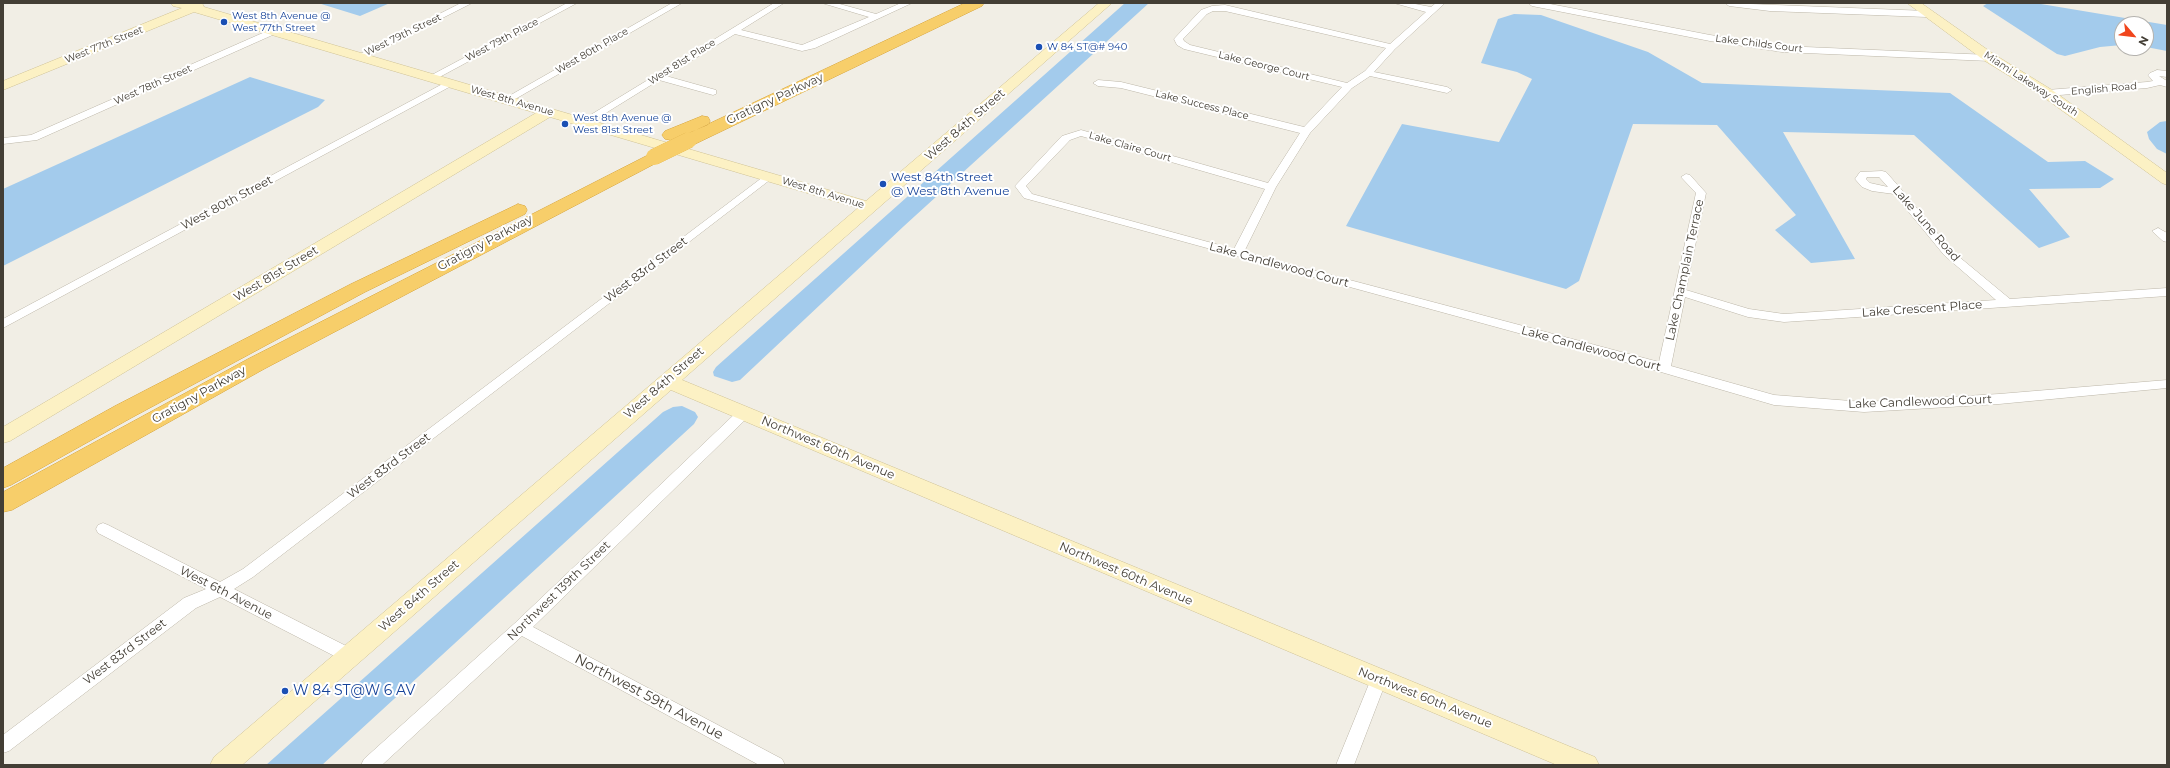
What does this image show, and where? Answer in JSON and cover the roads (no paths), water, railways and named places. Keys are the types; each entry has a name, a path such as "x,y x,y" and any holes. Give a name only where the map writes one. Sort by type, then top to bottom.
{"highway":[{"name":"Gratigny Parkway","path":"3,503 256,364 646,154 671,135 950,3"},
{"name":"Gratigny Parkway","path":"3,479 123,412 358,288 646,154 689,140 977,3"},
{"path":"3,517 187,410 256,364"},
{"path":"3,466 40,448 123,412"}],"street":[{"name":"West 8th Avenue","path":"177,3 198,5 274,31 360,57 870,207"},
{"name":"West 79th Street","path":"360,57 468,3"},
{"name":"West 79th Place","path":"431,78 574,3"},
{"name":"West 80th Place","path":"507,100 678,3"},
{"name":"West 81st Place","path":"584,122 780,3"},
{"path":"826,3 877,17"},
{"path":"733,31 794,47 812,46 908,3"},
{"name":"West 84th Street","path":"223,765 1106,3"},
{"path":"1398,3 1432,10"},
{"path":"1237,254 1271,187 1306,131 1350,86 1368,73 1392,47 1440,3"},
{"name":"Lake Childs Court","path":"1532,3 1710,38 1782,49 1990,58"},
{"path":"1733,3 1828,11 1927,14"},
{"name":"Miami Lakeway South","path":"1913,3 1990,58 2048,93 2167,180"},
{"name":"West 77th Street","path":"3,86 198,5"},
{"name":"Lake George Court","path":"1350,86 1187,47 1180,43 1178,39 1204,12 1212,9 1225,8 1392,47"},
{"name":"West 78th Street","path":"3,140 8,142 33,138 274,31"},
{"path":"1368,73 1447,90"},
{"name":"English Road","path":"2164,83 2154,78 2153,75 2157,73 2167,74"},
{"path":"658,78 713,92"},
{"name":"West 80th Street","path":"3,324 450,83"},
{"name":"English Road","path":"2048,93 2164,83"},
{"name":"Lake Success Place","path":"1098,84 1121,85 1306,131"},
{"name":"West 81st Street","path":"3,436 548,112"},
{"name":"Lake Claire Court","path":"1028,196 1020,186 1066,138 1081,133 1271,187"},
{"name":"Lake June Road","path":"1897,191 1876,189 1866,185 1860,179 1864,174 1882,174 1897,191 1948,253 2008,303"},
{"name":"West 83rd Street","path":"3,744 190,603 220,590 248,573 767,177"},
{"name":"Lake Champlain Terrace","path":"1664,368 1701,193 1686,177"},
{"name":"Lake Candlewood Court","path":"1028,196 1237,254 1664,368 1774,400 1864,407 1999,399 2167,384"},
{"path":"2158,231 2167,239"},
{"name":"Lake Crescent Place","path":"1681,292 1748,313 1784,318 2167,292"},
{"name":"Northwest 60th Avenue","path":"667,381 1379,680 1586,765"},
{"name":"Northwest 139th Street","path":"370,765 521,628 744,413"},
{"name":"West 6th Avenue","path":"103,529 350,656"},
{"name":"Northwest 59th Avenue","path":"521,628 776,765"},
{"path":"1345,765 1379,680"}],"water":[{"path":"318,3 390,3 360,16"},
{"path":"1125,3 1149,3 904,226 740,380 732,382 714,376 713,372 716,367"},
{"path":"1988,3 2041,4 2114,16 2114,46 2100,47 2065,56 2057,54 1983,6"},
{"path":"1514,14 1541,15 1648,52 1702,83 1950,93 2048,162 2085,161 2114,179 2100,188 2029,189 2070,237 2039,248 1914,135 1783,132 1855,259 1811,263 1775,230 1796,215 1717,125 1633,124 1579,281 1566,289 1346,226 1402,124 1499,142 1532,79 1517,72 1481,63 1498,19"},
{"path":"2154,23 2167,25 2167,51 2154,49"},
{"path":"250,77 325,100 318,107 3,266 3,189"},
{"path":"2167,121 2167,154 2157,149 2149,139 2147,132 2160,122"},
{"path":"682,406 695,412 698,417 694,424 322,765 266,765 663,412 673,407"}],"place":[{"name":"West 8th Avenue @ West 77th Street","path":"224,22"},
{"name":"W 84 ST@# 940","path":"1039,47"},
{"name":"West 8th Avenue @ West 81st Street","path":"565,124"},
{"name":"West 84th Street @ West 8th Avenue","path":"883,184"},
{"name":"W 84 ST@W 6 AV","path":"285,691"}]}
